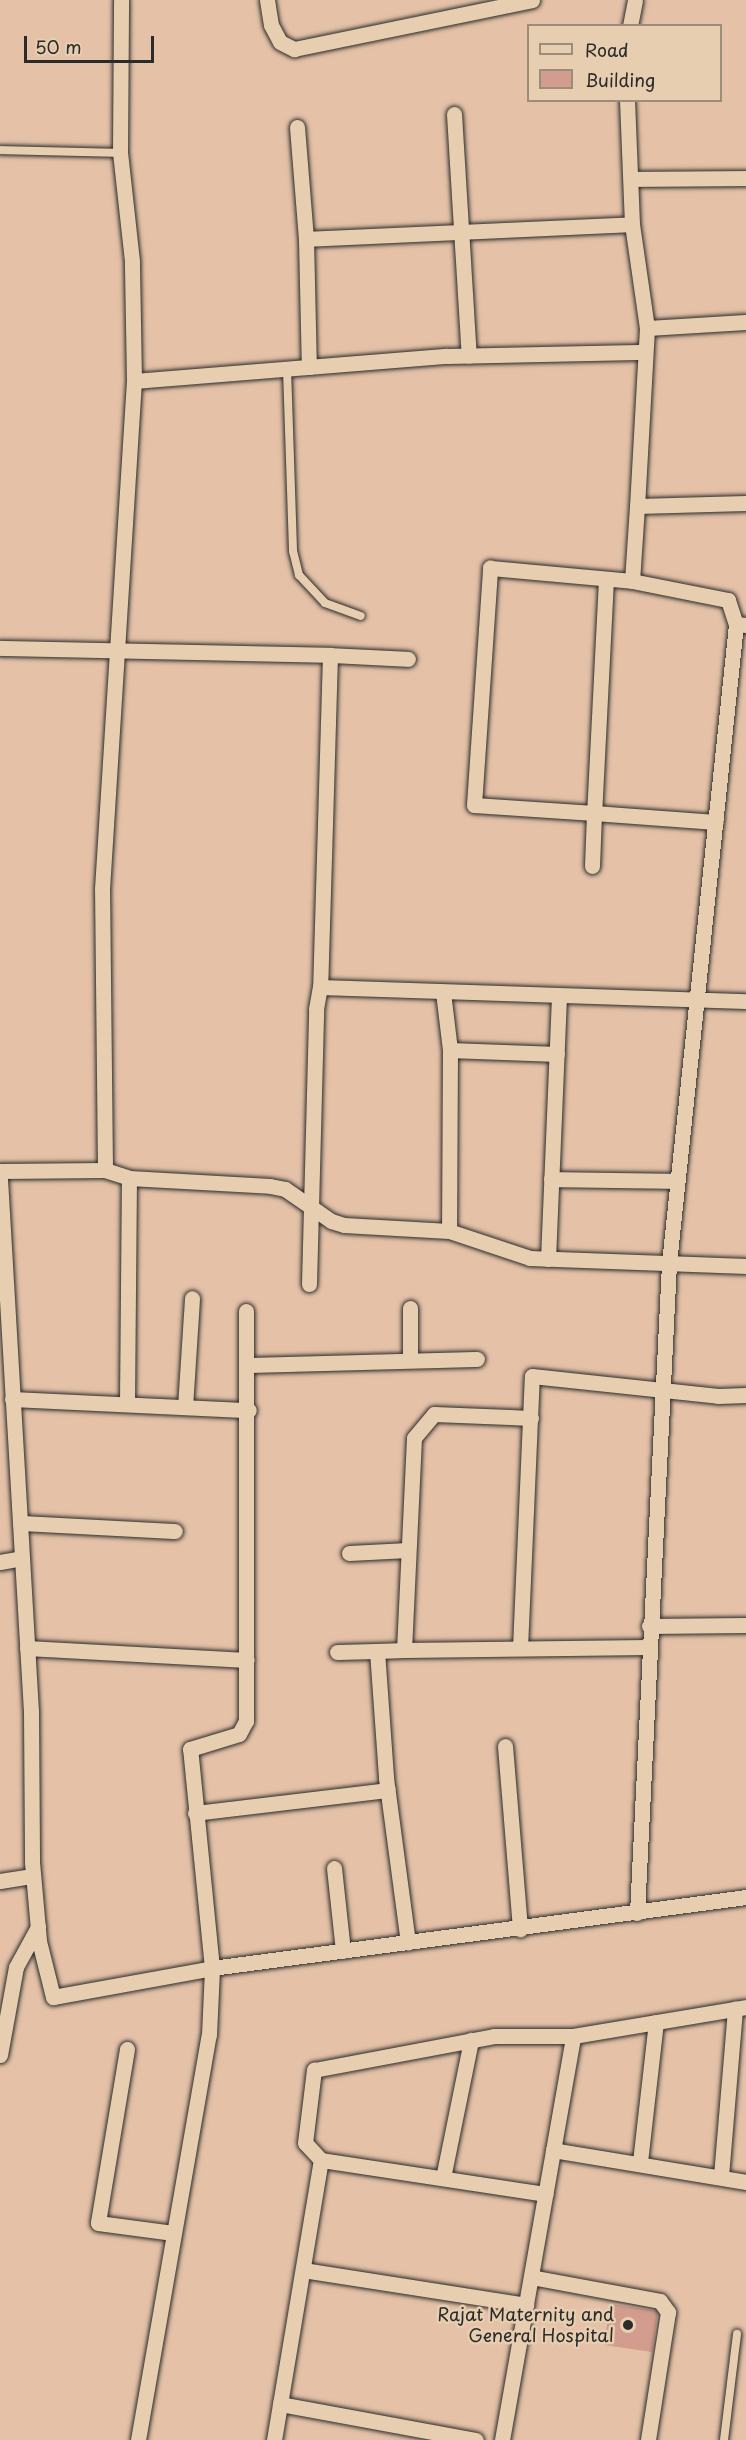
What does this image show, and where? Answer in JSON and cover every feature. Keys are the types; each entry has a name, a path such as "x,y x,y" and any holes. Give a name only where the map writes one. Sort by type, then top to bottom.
{"street":[{"path":"105,1170 102,889 115,649 134,381 132,261 120,153 121,0"},
{"path":"267,0 271,25 280,42 294,49 532,0"},
{"path":"630,24 635,0"},
{"path":"627,102 632,224 646,328 632,581"},
{"path":"454,114 469,356"},
{"path":"297,127 306,239 309,367"},
{"path":"631,179 746,178"},
{"path":"306,239 632,224"},
{"path":"646,328 746,322"},
{"path":"134,381 469,356 645,352"},
{"path":"637,506 746,503"},
{"path":"637,1913 649,1626 669,1263 694,998 704,949 716,822 741,624 728,600 632,581 489,568 474,805 716,822"},
{"path":"592,866 606,579"},
{"path":"0,648 115,649 408,659"},
{"path":"309,1284 309,1207 316,1009 320,987 330,655"},
{"path":"320,987 746,1001"},
{"path":"443,992 450,1050 449,1231"},
{"path":"548,1259 559,996"},
{"path":"450,1050 557,1054"},
{"path":"0,1171 105,1170 129,1178 270,1186 285,1189 331,1221 365,1229 449,1231 530,1258 746,1266"},
{"path":"127,1404 129,1178"},
{"path":"0,1179 5,1346 12,1399 27,1648 33,1876 38,1927 52,1997 212,1968 746,1898"},
{"path":"551,1179 677,1181"},
{"path":"185,1407 192,1298"},
{"path":"410,1308 411,1360"},
{"path":"138,2440 209,2035 212,1968 190,1749 239,1734 246,1721 249,1410 246,1311"},
{"path":"247,1365 477,1359"},
{"path":"520,1648 532,1376 662,1387 718,1396 746,1395"},
{"path":"12,1399 249,1410"},
{"path":"404,1650 414,1438 434,1414 531,1418"},
{"path":"20,1523 175,1531"},
{"path":"349,1553 408,1551"},
{"path":"0,1562 22,1558"},
{"path":"649,1626 746,1625"},
{"path":"337,1652 648,1647"},
{"path":"27,1648 247,1660"},
{"path":"377,1651 388,1790 408,1943"},
{"path":"505,1746 520,1929"},
{"path":"195,1813 388,1790"},
{"path":"334,1868 343,1951"},
{"path":"0,1881 33,1876"},
{"path":"0,2055 16,1966 38,1927"},
{"path":"545,2194 321,2160 305,2143 314,2070 494,2036 573,2036 740,2008 721,2176"},
{"path":"640,2162 656,2022"},
{"path":"502,2440 573,2036"},
{"path":"443,2178 471,2040"},
{"path":"127,2049 98,2223 173,2233"},
{"path":"553,2150 640,2162 746,2182"},
{"path":"274,2440 321,2160"},
{"path":"303,2270 526,2305"},
{"path":"531,2277 660,2301 668,2312 648,2440"},
{"path":"280,2404 476,2440"}],"lane":[{"path":"0,150 120,153"},
{"path":"287,369 293,551 299,575 325,603 361,616"},
{"path":"724,2440 737,2334"}],"building":[{"path":"610,2304 658,2311 652,2352 604,2345"}],"place":[{"name":"Rajat Maternity and General Hospital","path":"628,2325"}]}
